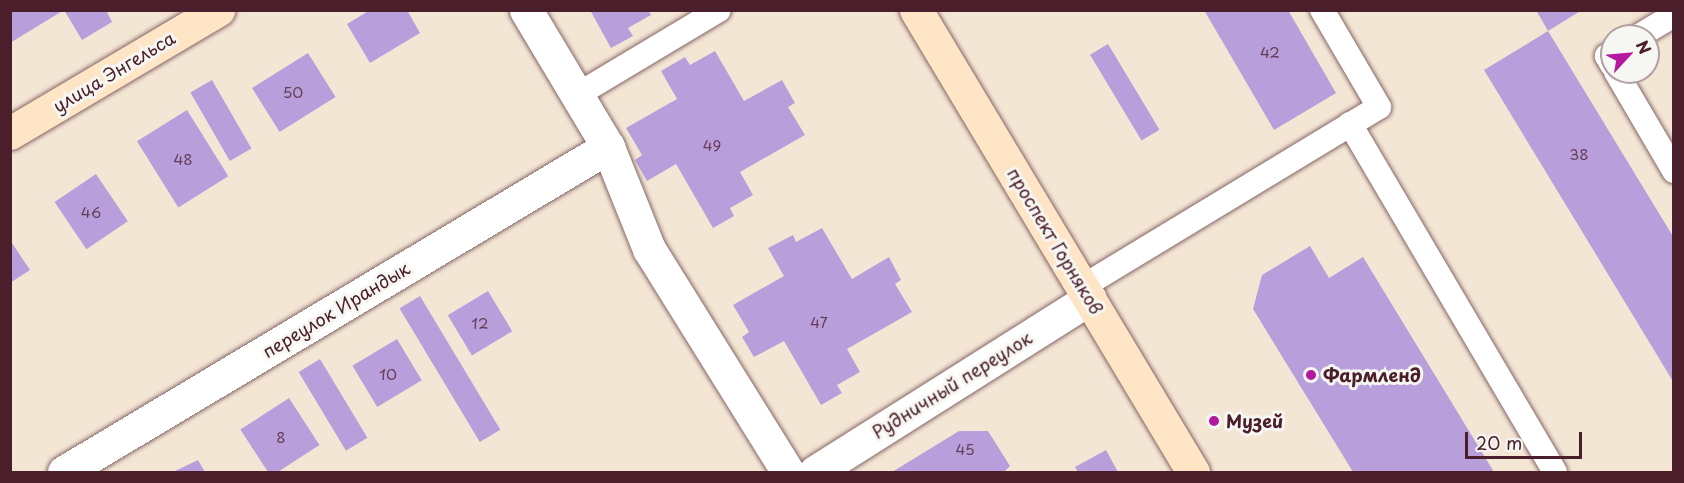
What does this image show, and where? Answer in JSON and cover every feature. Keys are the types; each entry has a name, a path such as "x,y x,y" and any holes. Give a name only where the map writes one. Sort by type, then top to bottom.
{"main road":[{"name":"улица Энгельса","path":"10,133 218,10"},
{"name":"проспект Горняков","path":"916,10 1193,472"}],"street":[{"path":"526,10 608,147 650,249 788,472"},
{"name":"переулок Ирандык","path":"64,472 608,147"},
{"name":"Рудничный переулок","path":"815,472 1086,292"}],"lane":[{"path":"577,95 719,10"},
{"path":"1086,292 1379,107 1322,10"},
{"path":"1659,24 1674,15"},
{"path":"1623,84 1674,171"},
{"path":"1350,124 1554,472"}],"building":[{"path":"10,10 64,10 10,43"},
{"path":"64,10 106,10 112,22 82,40"},
{"path":"370,10 407,10 420,33 370,63 347,24"},
{"path":"590,10 648,10 651,15 628,28 633,36 611,48"},
{"path":"1204,10 1288,10 1336,93 1274,130"},
{"path":"1536,10 1582,10 1548,31"},
{"path":"1548,31 1674,238 1674,383 1484,70"},
{"path":"1108,44 1160,130 1142,141 1090,55"},
{"path":"715,51 744,101 782,80 795,103 788,107 805,135 740,172 753,195 730,208 734,216 713,228 676,164 647,181 635,160 642,155 626,128 677,99 661,71 685,57 690,65"},
{"path":"308,53 336,97 280,132 252,88"},
{"path":"212,80 252,148 230,161 190,93"},
{"path":"187,110 228,176 178,207 137,141"},
{"path":"96,174 128,221 86,249 55,202"},
{"path":"822,228 852,279 889,257 901,280 895,284 912,312 847,349 860,372 837,385 842,393 821,405 784,341 754,357 742,337 749,332 733,305 784,276 768,248 793,235 796,242"},
{"path":"10,240 30,270 10,283"},
{"path":"1310,246 1329,278 1363,257 1494,472 1353,472 1253,309 1262,275"},
{"path":"488,291 512,331 472,355 448,315"},
{"path":"420,296 500,430 480,442 399,308"},
{"path":"397,339 422,380 377,407 352,366"},
{"path":"320,359 367,438 346,451 299,372"},
{"path":"289,398 319,445 278,472 268,472 240,430"},
{"path":"959,431 988,431 1010,466 1004,472 892,472"},
{"path":"1106,450 1118,472 1078,472 1075,467"},
{"path":"198,460 205,472 173,472"}],"place":[{"name":"Фармленд","path":"1311,375"},
{"name":"Музей","path":"1214,421"}]}
